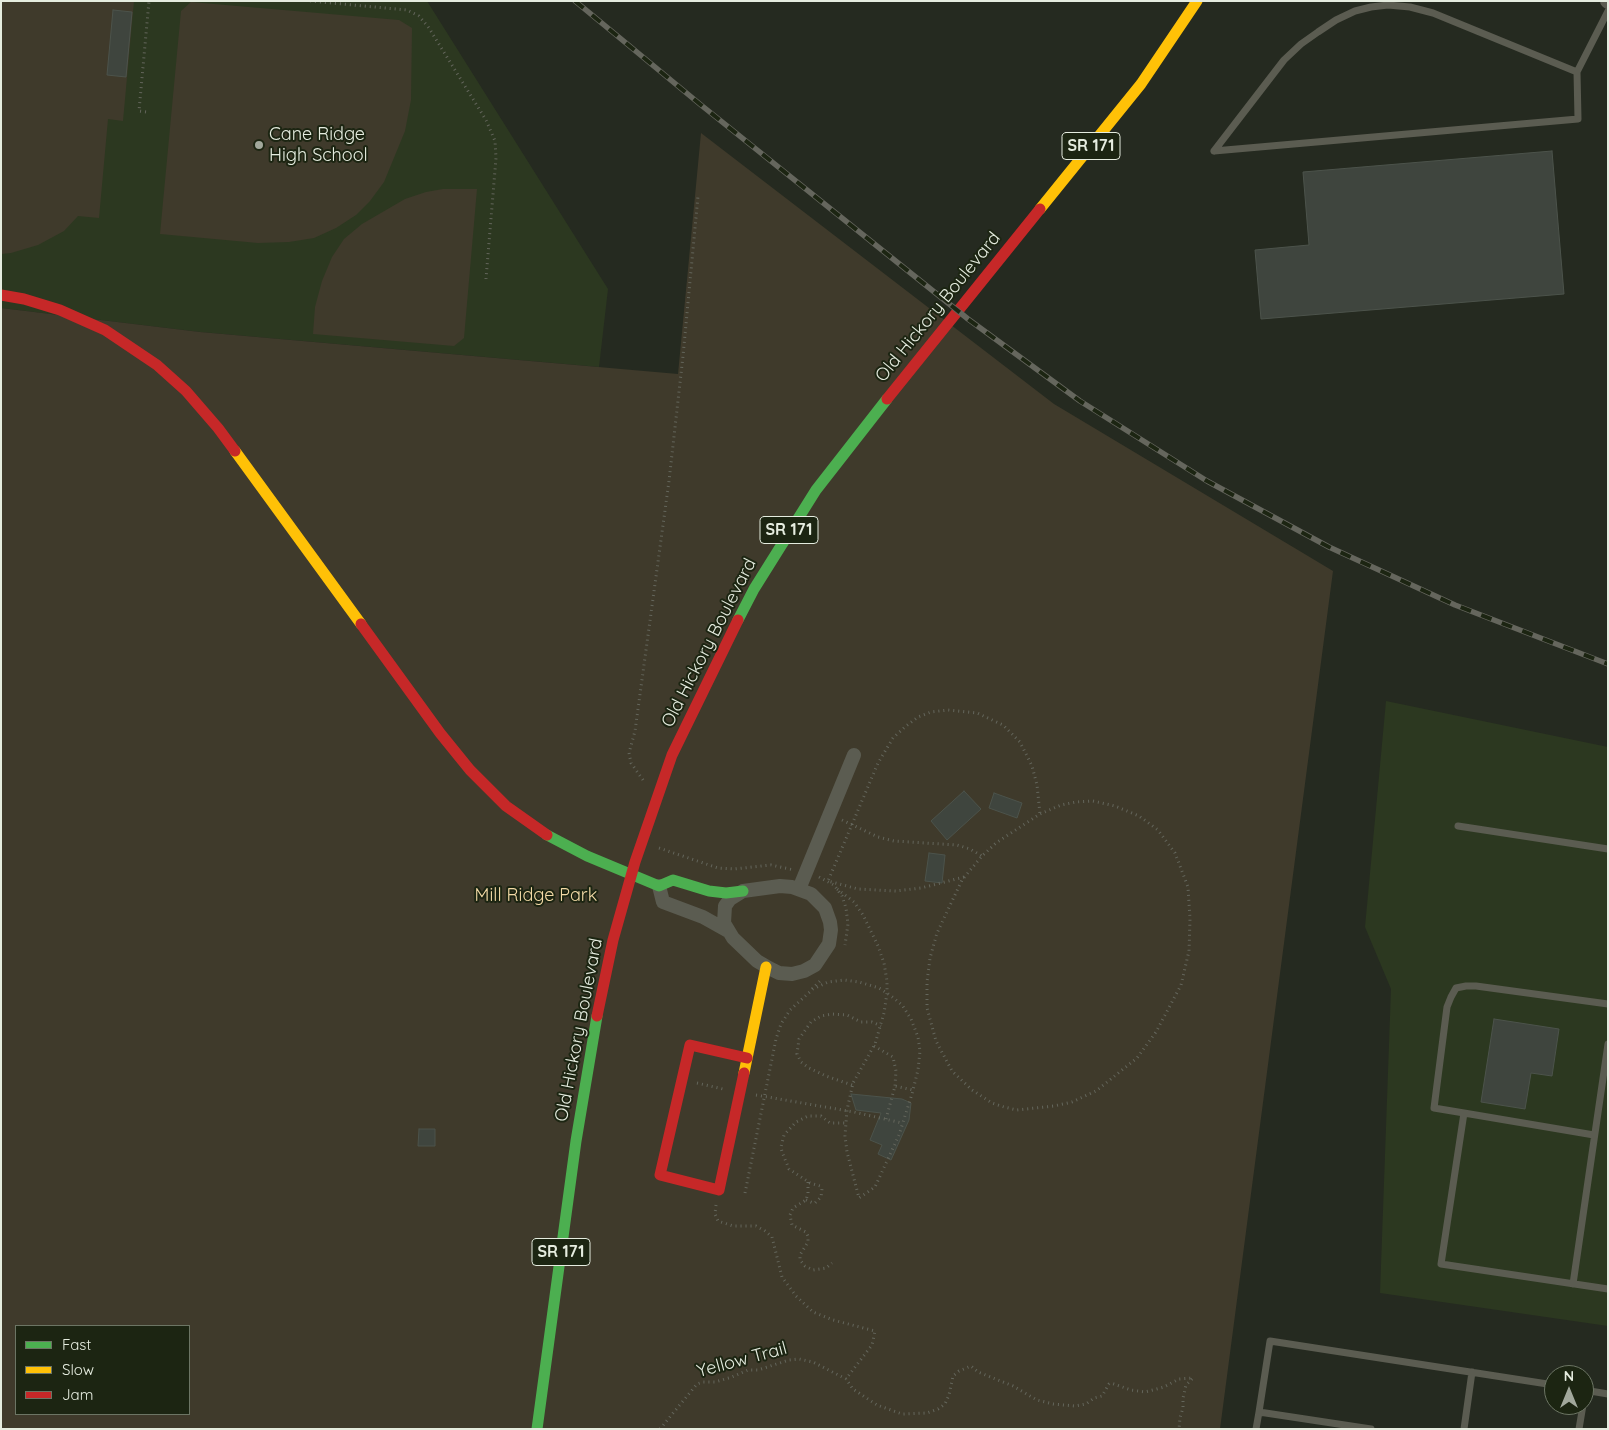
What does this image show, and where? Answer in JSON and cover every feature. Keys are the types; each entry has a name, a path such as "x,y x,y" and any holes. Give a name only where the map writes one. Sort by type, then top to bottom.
{"main road":[{"name":"Old Hickory Boulevard","path":"537,1429 594,1029 613,940 631,875 658,795 672,756 693,709 728,638 775,554 830,470 1142,84 1197,1"},
{"path":"1,295 24,299 60,310 104,330 133,347 186,391 218,428 440,732 470,770 506,806 542,832 586,856 659,886 674,880 709,891 726,893 743,891"},
{"path":"747,1058 690,1045 660,1175 720,1190 766,967"}],"street":[{"path":"798,888 854,756"},
{"path":"659,886 663,902 703,917 728,931"},
{"path":"780,886 798,888 811,894 825,908 830,922 830,944 815,965 804,971 792,974 780,973 757,961 733,938 723,918 725,906 734,896 743,891 780,886"}],"lane":[{"path":"1577,72 1433,13 1403,6 1371,7 1336,20 1301,44 1284,60 1214,151 1578,119 1577,72 1608,11"},
{"path":"1458,826 1608,848"},
{"path":"1594,1135 1434,1108 1447,1007 1456,988 1476,986 1608,1004"},
{"path":"1573,1284 1608,1044"},
{"path":"1464,1113 1441,1264 1608,1289"},
{"path":"1256,1429 1270,1341 1544,1383"},
{"path":"1464,1429 1472,1372"},
{"path":"1594,1393 1608,1394"},
{"path":"1259,1412 1371,1429"},
{"path":"1579,1429 1581,1415"}],"path":[{"path":"146,112 139,111 149,1"},
{"path":"310,1 401,9 419,16 429,28 486,120 495,141 496,158 486,279"},
{"path":"658,795 636,772 631,763 629,753 635,731 669,482 698,196"},
{"path":"965,876 921,888 896,891 858,889 828,881 878,763 894,738 918,717 931,712 963,711 984,716 1003,726 1017,738 1032,766 1037,786 1040,814"},
{"path":"1093,801 1115,806 1139,816 1158,830 1175,853 1188,887 1190,937 1186,967 1181,985 1156,1032 1137,1058 1096,1091 1072,1102 1044,1108 1018,1110 992,1103 972,1090 952,1071 940,1051 932,1030 927,1008 926,982 937,933 965,876 982,856 1009,832 1040,814 1060,805 1093,801"},
{"path":"829,816 883,838 958,846 970,849 982,856"},
{"path":"745,1193 776,1039 781,1024 801,999 813,989 828,982 844,980 874,986 887,993 902,1006 907,1012 918,1037 920,1060 913,1090 899,1135 875,1187 859,1198 848,1157 845,1123 852,1084 874,1046 887,993 884,963 872,932 854,902 837,888"},
{"path":"852,1084 826,1076 801,1062 797,1054 799,1039 811,1022 821,1016 832,1014 847,1015 861,1022 872,1022 880,1026"},
{"path":"874,1046 893,1057 896,1071 895,1086 886,1119"},
{"path":"693,1082 764,1097 847,1110 902,1123"},
{"path":"895,1086 913,1090"},
{"path":"806,1200 816,1203 819,1200 822,1192 820,1186 808,1182 792,1172 783,1159 781,1147 784,1135 796,1122 808,1116 821,1116 830,1123 845,1123"},
{"path":"808,1182 806,1200 792,1210 790,1215 792,1225 806,1232 808,1236 808,1242 800,1255 800,1260 805,1266 813,1270 826,1268 832,1263"},
{"path":"720,1190 715,1207 718,1221 733,1226 756,1226 772,1237 782,1277 796,1296 813,1312 833,1320 875,1331 872,1345 846,1379"},
{"name":"Yellow Trail","path":"660,1429 695,1386 703,1382 715,1382 732,1377 748,1370 758,1370 789,1360 799,1359 813,1362 846,1379 853,1389 876,1406 902,1414 916,1414 938,1409 945,1404 953,1376 959,1370 971,1366 978,1372 1013,1386 1037,1400 1075,1406 1086,1404 1094,1398 1102,1396 1110,1383 1131,1390 1145,1392 1164,1387 1179,1379 1193,1378 1186,1385 1179,1429"}],"shaded area":[{"name":"Cane Ridge High School","path":"1,1 427,1 608,289 599,367 200,332 1,308"},
{"path":"1386,701 1608,747 1608,1326 1380,1293 1391,989 1365,927"}],"green space":[{"path":"1,1 134,1 123,121 108,119 99,218 78,216 64,231 38,245 1,254"},
{"path":"191,2 399,20 412,28 411,100 405,131 384,182 370,201 356,215 336,228 314,238 289,242 258,243 160,234 181,11"},
{"name":"Mill Ridge Park","path":"701,133 1054,404 1333,571 1220,1429 1,1429 1,308 200,332 678,374"},
{"path":"443,189 477,189 464,338 454,346 313,334 315,307 322,281 332,257 344,239 362,224 405,199"}],"building":[{"path":"113,10 132,12 126,77 107,75"},
{"path":"1552,151 1564,294 1261,319 1255,250 1309,245 1303,172"},
{"path":"964,791 981,809 947,840 931,821"},
{"path":"994,793 1022,803 1017,818 989,808"},
{"path":"929,853 945,855 942,883 925,881"},
{"path":"1494,1019 1559,1029 1552,1076 1531,1073 1525,1109 1481,1102"},
{"path":"851,1094 902,1099 911,1103 909,1120 891,1160 878,1154 882,1145 870,1140 881,1113 856,1110"},
{"path":"419,1129 435,1129 435,1146 418,1146"}],"railway":[{"path":"575,1 701,105 968,319 1080,401 1207,481 1329,547 1455,605 1608,664"}],"traffic: fast":[{"path":"738,620 754,589 816,490 887,399"},
{"path":"547,835 587,856 659,886 673,880 709,891 726,893 743,891"},
{"path":"537,1429 576,1141 597,1016"}],"traffic: slow":[{"path":"1040,209 1141,84 1197,1"},
{"path":"235,451 361,624"},
{"path":"744,1073 766,967"}],"traffic: jam":[{"path":"887,399 1040,209"},
{"path":"1,295 24,299 60,310 105,330 157,365 186,391 235,451"},
{"path":"597,1016 613,940 635,862 672,755 738,620"},
{"path":"361,624 440,733 470,770 506,806 547,835"},
{"path":"744,1073 719,1190 660,1175 690,1045 747,1058"}],"place":[{"name":"Cane Ridge High School","path":"259,145"}]}
